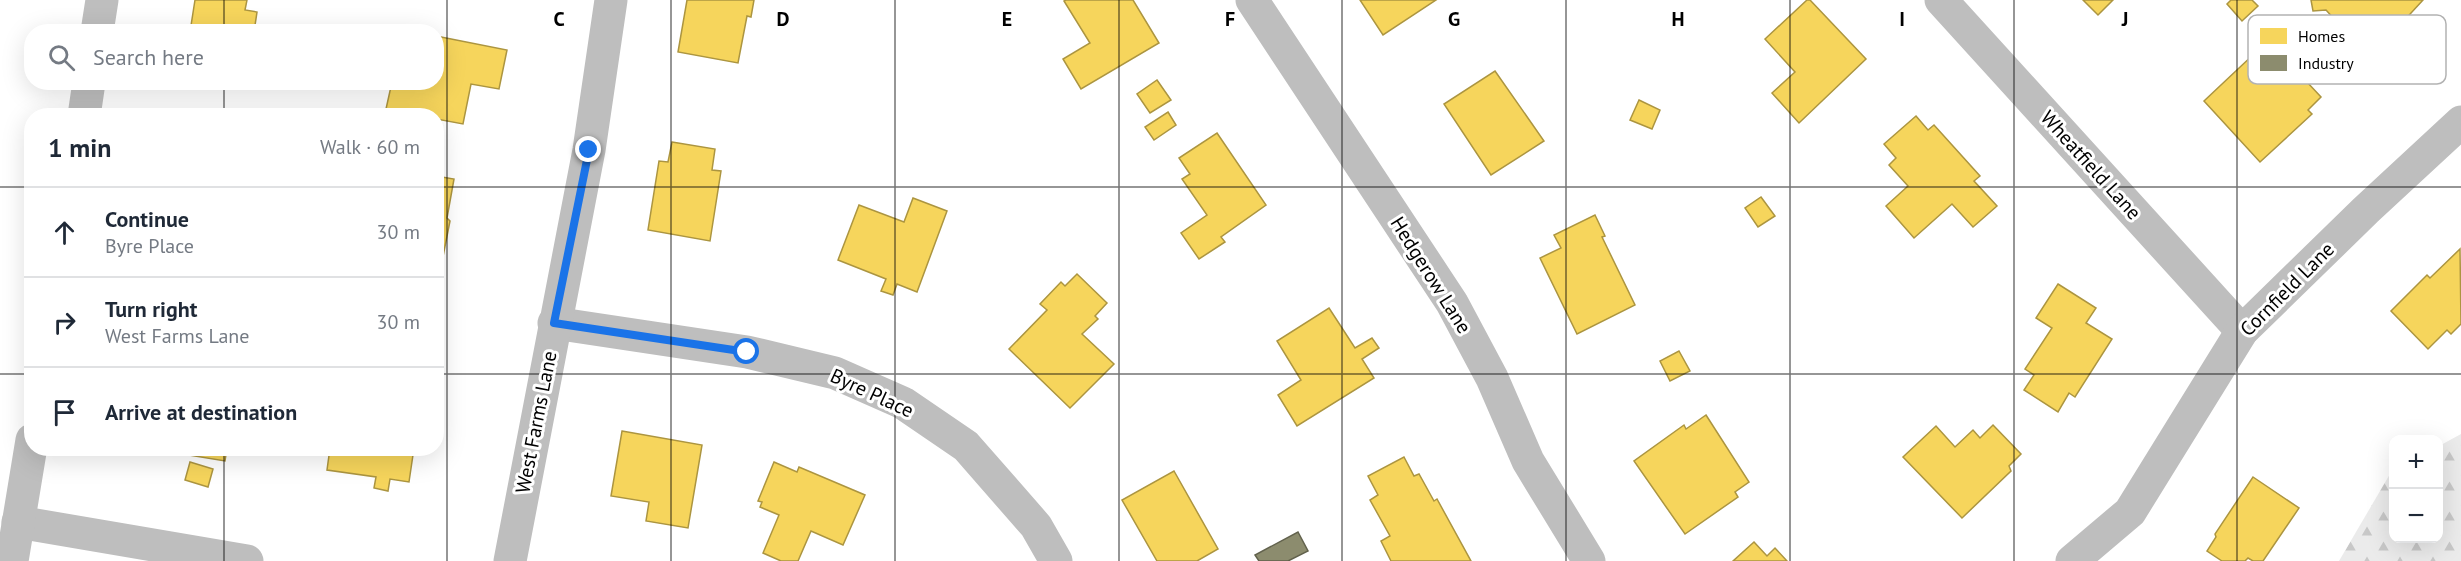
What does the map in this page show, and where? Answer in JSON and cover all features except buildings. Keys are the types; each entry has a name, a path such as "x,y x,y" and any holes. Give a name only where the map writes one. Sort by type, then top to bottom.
{"street":[{"path":"98,24 102,0"},
{"name":"West Farms Lane","path":"510,561 589,150 611,0"},
{"name":"Hedgerow Lane","path":"1252,0 1452,303 1492,378 1528,461 1589,561"},
{"name":"Wheatfield Lane","path":"1941,0 2242,331"},
{"path":"85,108 88,90"},
{"name":"Cornfield Lane","path":"2072,561 2130,512 2242,331 2366,210 2461,122"},
{"name":"Byre Place","path":"554,323 747,352 835,373 903,403 966,446 1036,526 1056,561"},
{"path":"12,561 29,456"},
{"path":"18,522 247,561"}],"green space":[{"path":"2461,434 2461,561 2339,561 2389,476 2389,543 2443,543 2443,444"}],"route":[{"path":"589,150 554,323 747,352"}]}
